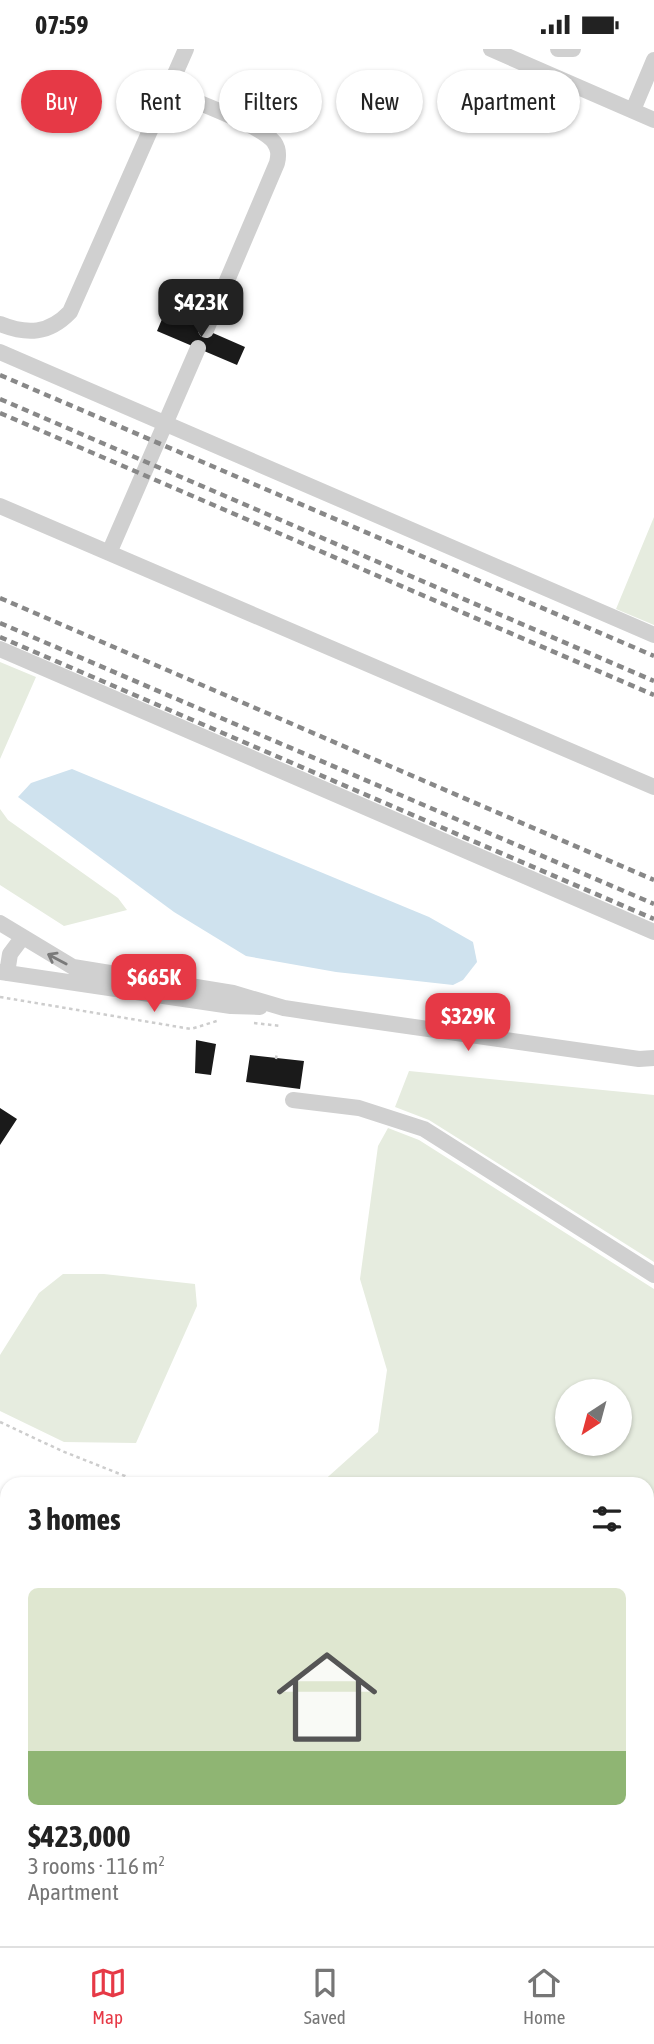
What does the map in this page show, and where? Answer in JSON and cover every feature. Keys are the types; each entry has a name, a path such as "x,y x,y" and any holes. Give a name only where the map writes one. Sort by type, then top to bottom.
{"street":[{"path":"177,70 186,49"},
{"path":"491,49 654,120"},
{"path":"558,49 573,49"},
{"path":"633,110 654,60"},
{"path":"205,106 259,130 276,145 279,153 206,330"},
{"path":"0,324 23,332 37,332 58,323 70,312 149,133"},
{"path":"109,553 198,348"},
{"path":"0,352 654,635"},
{"path":"0,506 654,787"},
{"path":"0,649 654,932"},
{"path":"0,923 73,967 123,975 230,1006"},
{"path":"23,938 10,954 3,973 230,1006 284,1008 639,1059 654,1058"},
{"path":"293,1100 359,1108 424,1129 654,1275"}],"path":[{"path":"0,997 191,1029 230,1006"},
{"path":"276,1059 277,1052"},
{"path":"0,1422 126,1477"}],"shaded area":[{"path":"654,517 654,625 616,609"},
{"path":"0,662 36,677 0,759"},
{"path":"0,809 8,820 118,898 127,910 64,926 0,885"},
{"path":"409,1071 654,1095 654,1262 429,1120 395,1107"},
{"path":"388,1128 419,1140 654,1289 654,1477 328,1477 378,1432 387,1370 360,1279 378,1146"},
{"path":"63,1274 104,1274 195,1284 197,1306 136,1443 64,1442 0,1411 0,1355 39,1293"}],"water":[{"path":"72,769 429,917 473,942 477,962 463,980 453,985 336,972 246,956 174,912 18,797 31,783"}],"building":[{"path":"165,312 245,347 237,365 157,331"},
{"path":"196,1040 216,1044 211,1075 195,1073"},
{"path":"250,1055 304,1061 300,1089 246,1082"},
{"path":"0,1108 17,1119 0,1145"}],"railway":[{"path":"0,375 654,656"},
{"path":"0,399 654,681"},
{"path":"0,413 654,695"},
{"path":"0,598 654,880"},
{"path":"0,623 654,904"},
{"path":"0,637 654,919"}]}
